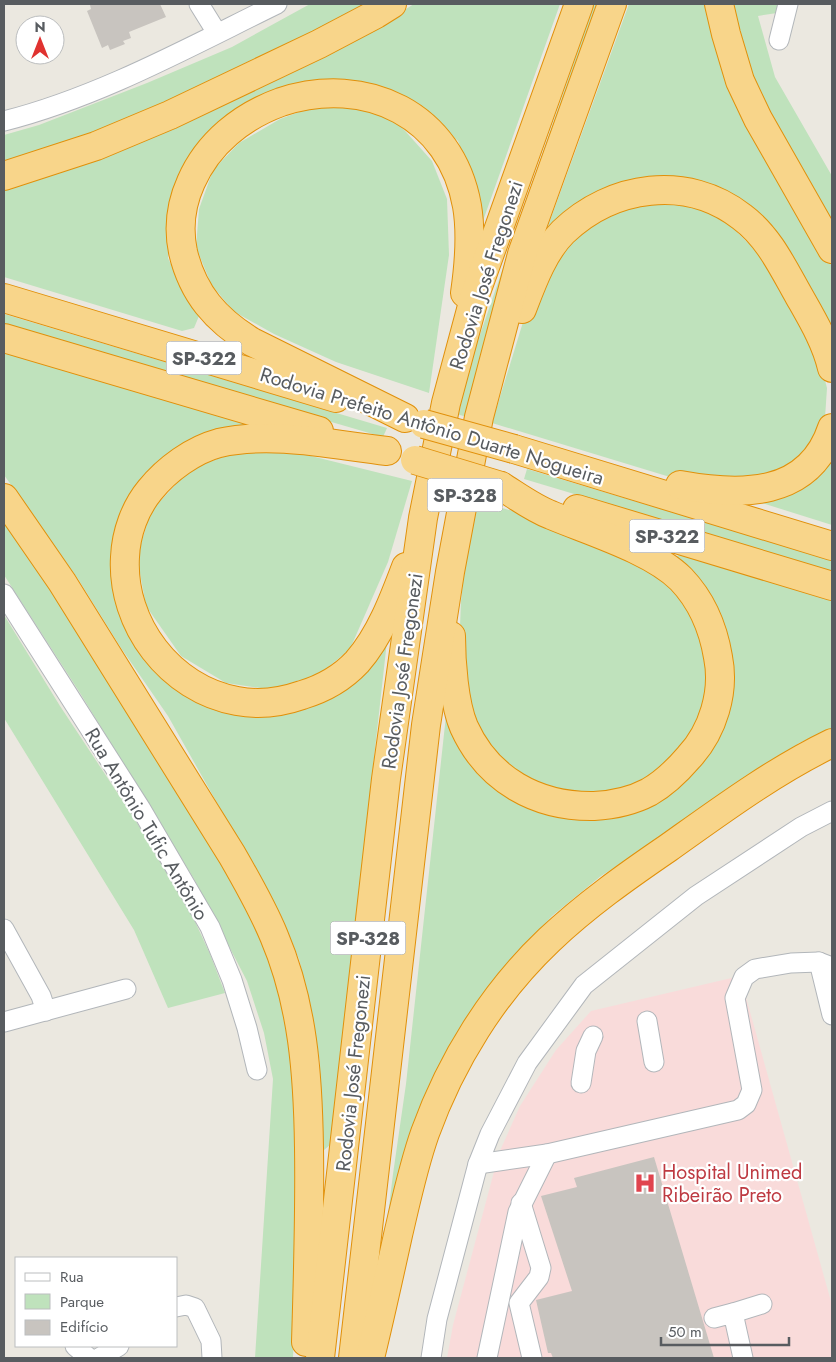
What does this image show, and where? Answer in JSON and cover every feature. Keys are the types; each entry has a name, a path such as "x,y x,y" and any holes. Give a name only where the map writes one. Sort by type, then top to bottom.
{"highway":[{"path":"4,176 96,146 170,115 319,44 392,4"},
{"name":"Rodovia José Fregonezi","path":"320,1358 386,779 423,518 446,403 475,296 579,4"},
{"name":"Rodovia José Fregonezi","path":"353,1358 426,725 450,572 479,417 522,254 612,4"},
{"path":"719,4 740,81 758,119 832,249"},
{"path":"414,421 252,342 234,331 212,312 195,284 185,257 180,231 184,203 189,187 196,171 215,144 257,112 281,102 308,95 341,93 366,96 389,104 418,120 435,137 448,155 460,180 464,194 470,236 468,274 446,403"},
{"path":"479,417 542,262 562,233 602,204 628,194 644,191 673,189 702,195 730,208 754,227 777,256 817,329 832,368"},
{"name":"Rodovia Prefeito Antônio Duarte Nogueira","path":"4,298 414,421 514,449 832,546"},
{"name":"Rodovia Prefeito Antônio Duarte Nogueira","path":"4,338 387,451 832,586"},
{"path":"556,463 700,489 749,492 778,485 798,474 818,456 832,428"},
{"path":"387,451 298,440 248,438 201,449 176,465 144,498 134,517 127,538 124,564 125,580 132,612 138,625 147,640 166,663 193,683 222,697 237,701 265,702 288,699 313,692 348,671 357,662 373,639 381,626 403,576 423,518"},
{"path":"450,572 451,639 458,704 464,726 472,741 481,755 502,777 528,794 549,801 569,805 602,806 622,802 648,792 675,773 696,749 706,733 717,704 720,676 713,631 705,613 691,592 667,568 632,548 548,514 501,486"},
{"path":"4,498 62,582 232,855 256,897 275,937 288,975 299,1020 306,1061 310,1210 305,1358"},
{"path":"370,1358 412,1176 426,1132 443,1091 465,1047 487,1012 518,973 581,912 686,835 783,770 832,743"}],"street":[{"path":"199,4 217,33"},
{"path":"4,121 67,100 131,75 277,4"},
{"path":"779,40 788,4"},
{"name":"Rua Antônio Tufic Antônio","path":"4,594 141,809 210,927 234,988 247,1028 257,1070"},
{"path":"431,1358 437,1320 478,1164 490,1134 527,1063 584,985 696,896 801,827 832,811"},
{"path":"4,929 41,996 46,1011"},
{"path":"478,1164 547,1154 738,1110 746,1104 752,1090 735,998 744,977 754,969 792,963 826,964 832,1015"},
{"path":"4,1022 126,988"},
{"path":"648,1021 654,1062"},
{"path":"581,1083 586,1051 593,1036"},
{"path":"487,1358 518,1212 547,1154"},
{"path":"519,1303 539,1277 541,1268 521,1203"},
{"path":"499,1302 519,1303"},
{"path":"519,1303 532,1358"},
{"path":"714,1318 762,1304"},
{"path":"178,1307 186,1305 195,1308 211,1341 212,1358"},
{"path":"733,1313 743,1358"},
{"path":"76,1347 89,1358"},
{"path":"99,1358 117,1347"}],"shaded area":[{"name":"Hospital Unimed Ribeirão Preto","path":"740,976 832,1305 832,1358 447,1358 453,1325 499,1153 520,1106 556,1050 591,1011"}],"green space":[{"path":"310,4 383,4 277,60 4,169 4,135 39,125 147,83 232,47"},
{"path":"414,4 560,4 479,232 475,186 458,141 415,103 375,86 331,84 194,155 168,209 168,258 187,299 199,316 194,328 182,331 4,277 4,182 396,15"},
{"path":"594,4 600,4 467,417 453,413"},
{"path":"629,4 710,4 832,261 832,351 784,255 657,182 540,248"},
{"path":"726,4 779,4 777,13 758,16 775,77 832,176 832,231 764,118"},
{"path":"321,104 375,113 398,123 432,161 447,199 449,255 429,393 336,362 274,334 233,311 211,284 196,247 199,209 213,170 239,143 280,119"},
{"path":"685,204 711,214 732,227 755,250 770,269 819,357 827,388 825,418 814,445 785,474 693,484 492,423 527,309 546,267 580,228 633,205"},
{"path":"4,314 387,428 383,437 4,327"},
{"path":"4,352 249,424 254,428 195,441 116,546 154,665 274,711 387,641 361,890 330,1145 324,1150 320,1143 320,1063 310,1005 299,959 282,918 168,716 121,648 78,579 4,475"},
{"path":"832,448 832,525 762,503 790,494 811,479"},
{"path":"236,452 299,453 412,481 388,562 350,649 314,679 267,689 226,683 181,656 146,606 137,557 151,511 190,469"},
{"path":"527,469 832,560 832,571 524,479"},
{"path":"472,500 532,516 586,535 680,589 709,656 705,716 669,771 609,798 527,786 475,736 459,652 461,601"},
{"path":"4,506 223,850 288,994 300,1185 293,1358 255,1358 273,1079 264,1033 247,981 194,879 80,693 4,575"},
{"path":"683,553 832,599 832,729 799,743 739,787 601,876 552,916 499,974 462,1025 428,1098 393,1220 388,1215 406,1084 449,688 503,788 656,800 730,694 675,557"},
{"path":"4,615 60,706 136,821 192,915 225,993 168,1008 134,930 4,718"}],"building":[{"path":"160,4 166,17 129,32 131,38 123,41 125,44 110,50 108,45 102,48 87,11 91,9 90,5"},
{"path":"654,1157 714,1358 553,1358 551,1353 548,1353 536,1300 572,1291 541,1196 577,1187 574,1178"}],"place":[{"name":"Hospital Unimed Ribeirão Preto","path":"645,1183"}]}
